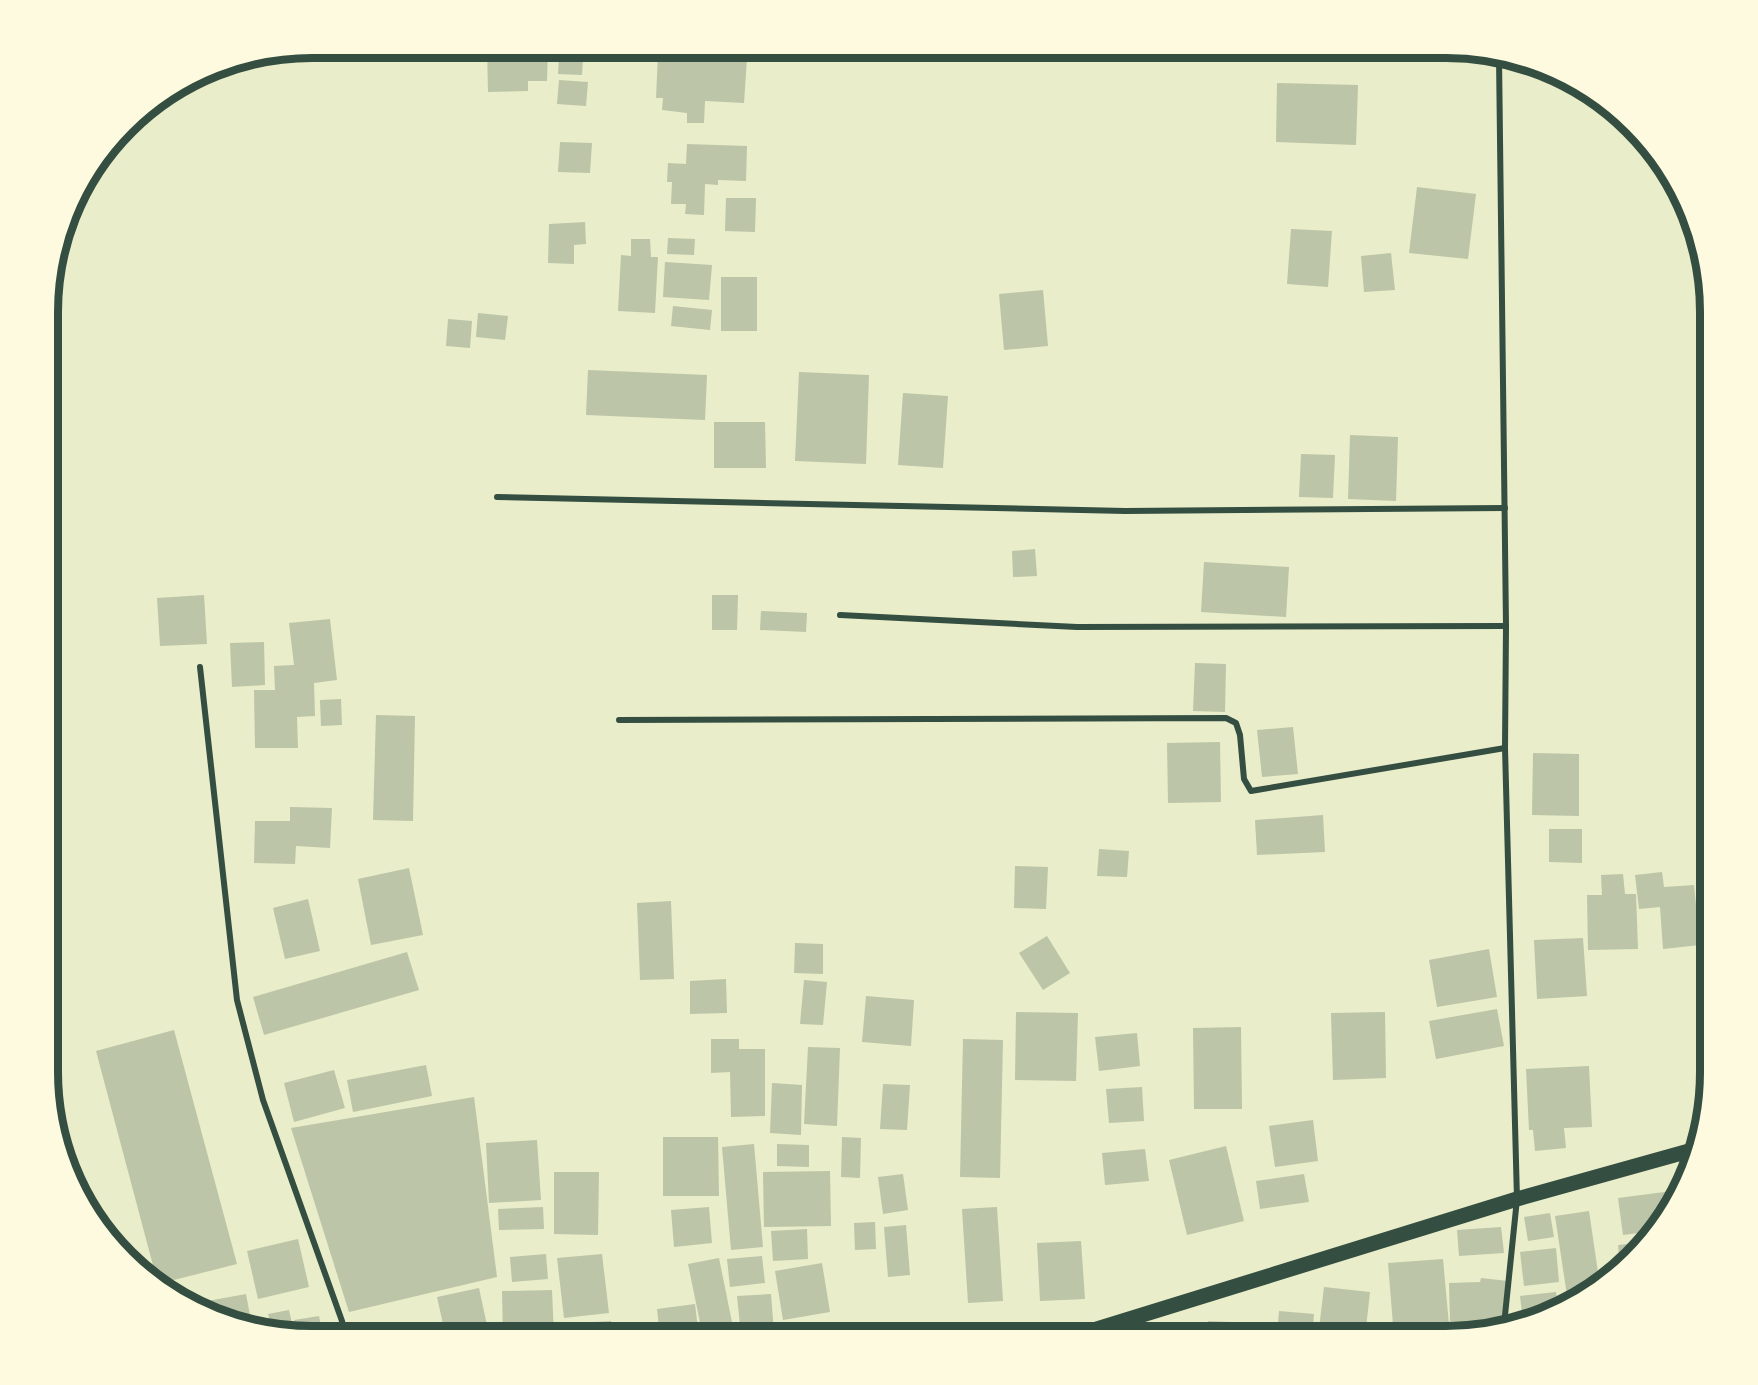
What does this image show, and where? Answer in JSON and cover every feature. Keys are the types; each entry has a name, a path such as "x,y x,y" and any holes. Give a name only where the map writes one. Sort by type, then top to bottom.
{"main road":[{"path":"1106,1326 1516,1199 1687,1152"}],"street":[{"path":"1499,64 1505,507 1505,748 1516,1199 1504,1320"},
{"path":"497,497 1125,511 1505,507"},
{"path":"840,615 1077,627 1506,626"},
{"path":"200,667 237,1000 263,1100 343,1326"},
{"path":"619,720 1226,718 1236,723 1240,735 1244,779 1251,791 1505,748"}],"building":[{"path":"487,58 548,58 547,81 528,81 528,91 488,92"},
{"path":"559,58 583,58 582,75 558,74"},
{"path":"658,58 747,58 744,103 705,101 704,123 687,123 687,113 662,110 663,98 656,98"},
{"path":"559,80 588,82 586,106 557,104"},
{"path":"1277,83 1358,85 1356,145 1276,142"},
{"path":"560,142 592,143 590,173 558,172"},
{"path":"687,144 747,146 746,181 718,180 718,185 705,184 704,215 685,214 686,204 671,204 672,182 667,182 668,163 686,164"},
{"path":"1417,187 1476,194 1468,259 1409,253"},
{"path":"726,198 756,198 755,232 725,231"},
{"path":"585,222 586,244 574,245 574,264 548,263 549,224"},
{"path":"1291,229 1332,231 1328,287 1287,284"},
{"path":"668,238 695,239 694,255 667,254"},
{"path":"631,239 650,239 651,257 658,257 655,313 618,311 621,255 631,256"},
{"path":"1391,253 1395,290 1364,292 1361,256"},
{"path":"665,262 712,265 709,300 663,297"},
{"path":"721,277 757,277 757,331 721,331"},
{"path":"1043,290 1048,346 1004,350 999,294"},
{"path":"673,306 712,310 710,330 671,326"},
{"path":"478,313 508,316 505,340 476,337"},
{"path":"448,319 472,321 470,348 446,346"},
{"path":"588,370 707,375 705,420 586,415"},
{"path":"799,372 869,375 866,464 795,461"},
{"path":"903,393 948,396 943,468 898,465"},
{"path":"714,422 765,422 766,468 714,468"},
{"path":"1350,435 1398,437 1396,501 1348,499"},
{"path":"1301,454 1335,455 1333,498 1299,497"},
{"path":"1035,549 1037,576 1013,577 1012,551"},
{"path":"1204,562 1289,567 1286,617 1201,612"},
{"path":"204,595 207,644 160,646 157,598"},
{"path":"712,595 738,595 737,630 712,630"},
{"path":"761,611 807,613 806,632 760,630"},
{"path":"330,619 337,680 314,683 315,716 297,717 298,748 255,748 254,690 275,690 274,666 294,665 289,623"},
{"path":"264,642 265,685 232,687 230,643"},
{"path":"1195,663 1226,664 1225,712 1193,711"},
{"path":"341,699 342,725 321,726 320,700"},
{"path":"376,715 415,716 413,821 373,820"},
{"path":"1293,727 1298,774 1262,777 1257,730"},
{"path":"1220,742 1221,802 1168,803 1167,743"},
{"path":"1533,753 1579,754 1579,816 1532,815"},
{"path":"290,807 332,808 330,848 296,846 295,864 254,863 255,821 290,821"},
{"path":"1323,815 1325,852 1257,855 1255,820"},
{"path":"1549,829 1582,829 1582,863 1549,862"},
{"path":"1099,849 1129,851 1127,877 1097,876"},
{"path":"1015,866 1048,867 1046,909 1014,908"},
{"path":"409,868 423,935 371,945 358,879"},
{"path":"1662,872 1664,887 1694,885 1700,945 1663,949 1660,907 1639,909 1635,875"},
{"path":"1623,874 1625,894 1636,894 1638,949 1588,950 1587,895 1602,895 1601,875"},
{"path":"308,899 320,951 285,959 273,908"},
{"path":"671,901 674,979 640,980 637,903"},
{"path":"1047,936 1070,973 1043,990 1019,953"},
{"path":"1583,938 1587,996 1537,999 1534,940"},
{"path":"795,943 823,944 823,974 794,973"},
{"path":"1489,949 1497,997 1437,1007 1429,960"},
{"path":"407,952 419,990 264,1035 253,997"},
{"path":"726,979 727,1013 690,1014 690,981"},
{"path":"804,980 827,982 823,1025 800,1024"},
{"path":"866,996 914,1000 911,1046 862,1042"},
{"path":"1497,1009 1504,1046 1436,1059 1429,1021"},
{"path":"1016,1012 1078,1013 1076,1081 1015,1080"},
{"path":"1385,1012 1386,1078 1333,1080 1331,1013"},
{"path":"1241,1027 1242,1109 1194,1109 1193,1028"},
{"path":"174,1030 237,1264 168,1282 155,1271 96,1051"},
{"path":"1137,1033 1140,1066 1099,1071 1095,1037"},
{"path":"711,1039 739,1039 739,1049 765,1049 765,1116 731,1117 730,1072 711,1073"},
{"path":"963,1039 1003,1040 1000,1178 960,1177"},
{"path":"808,1047 840,1048 837,1126 804,1124"},
{"path":"426,1065 432,1096 353,1112 347,1080"},
{"path":"1589,1066 1592,1127 1564,1128 1566,1148 1535,1151 1533,1130 1529,1130 1526,1069"},
{"path":"334,1070 345,1108 294,1122 284,1083"},
{"path":"772,1083 802,1085 801,1135 770,1133"},
{"path":"883,1084 910,1085 907,1130 880,1129"},
{"path":"1142,1087 1144,1121 1109,1123 1106,1089"},
{"path":"474,1097 497,1277 349,1312 291,1128"},
{"path":"1313,1120 1318,1161 1275,1167 1269,1126"},
{"path":"663,1137 718,1137 719,1196 663,1196"},
{"path":"842,1137 861,1138 860,1178 841,1177"},
{"path":"537,1140 541,1200 489,1203 486,1143"},
{"path":"754,1144 763,1247 731,1250 722,1147"},
{"path":"777,1144 809,1145 809,1167 777,1166"},
{"path":"1226,1146 1244,1221 1187,1235 1169,1160"},
{"path":"1145,1149 1149,1181 1105,1185 1102,1153"},
{"path":"830,1171 831,1226 764,1227 763,1172"},
{"path":"554,1172 599,1172 598,1235 554,1234"},
{"path":"903,1174 908,1210 883,1214 878,1177"},
{"path":"1304,1174 1309,1202 1260,1209 1256,1181"},
{"path":"1670,1191 1643,1232 1623,1235 1618,1198"},
{"path":"543,1207 544,1229 499,1230 498,1209"},
{"path":"709,1207 712,1243 674,1247 671,1210"},
{"path":"997,1207 1003,1301 968,1303 962,1209"},
{"path":"1589,1211 1598,1275 1567,1296 1555,1216"},
{"path":"1550,1213 1554,1237 1528,1241 1524,1217"},
{"path":"875,1222 876,1249 855,1250 854,1223"},
{"path":"906,1225 910,1275 888,1277 884,1227"},
{"path":"1501,1227 1504,1253 1459,1256 1457,1230"},
{"path":"807,1229 808,1259 773,1261 771,1231"},
{"path":"298,1239 309,1287 258,1299 247,1251"},
{"path":"1081,1241 1085,1299 1040,1301 1037,1243"},
{"path":"1634,1243 1619,1258 1618,1245"},
{"path":"1556,1248 1559,1282 1524,1286 1520,1252"},
{"path":"546,1254 548,1279 512,1282 510,1257"},
{"path":"602,1254 609,1313 564,1318 557,1258"},
{"path":"762,1256 765,1283 730,1287 727,1259"},
{"path":"719,1258 733,1326 701,1326 688,1264"},
{"path":"1443,1259 1449,1326 1393,1326 1388,1263"},
{"path":"822,1263 830,1312 783,1320 775,1271"},
{"path":"1481,1278 1508,1281 1504,1320 1465,1326 1465,1321 1450,1321 1449,1283 1480,1282"},
{"path":"1324,1287 1370,1292 1366,1326 1319,1326"},
{"path":"479,1288 487,1326 443,1326 437,1297"},
{"path":"552,1290 554,1326 503,1326 502,1291"},
{"path":"1556,1292 1557,1300 1522,1315 1520,1296"},
{"path":"246,1294 251,1319 231,1313 204,1302"},
{"path":"771,1294 774,1326 740,1326 737,1296"},
{"path":"695,1304 698,1326 659,1326 657,1309"},
{"path":"289,1310 293,1326 270,1323 268,1314"},
{"path":"1279,1311 1314,1314 1313,1326 1278,1326"},
{"path":"319,1316 321,1326 295,1326 294,1320"},
{"path":"611,1321 611,1326 564,1326 564,1324"},
{"path":"1208,1321 1251,1323 1251,1326 1208,1326"}]}
